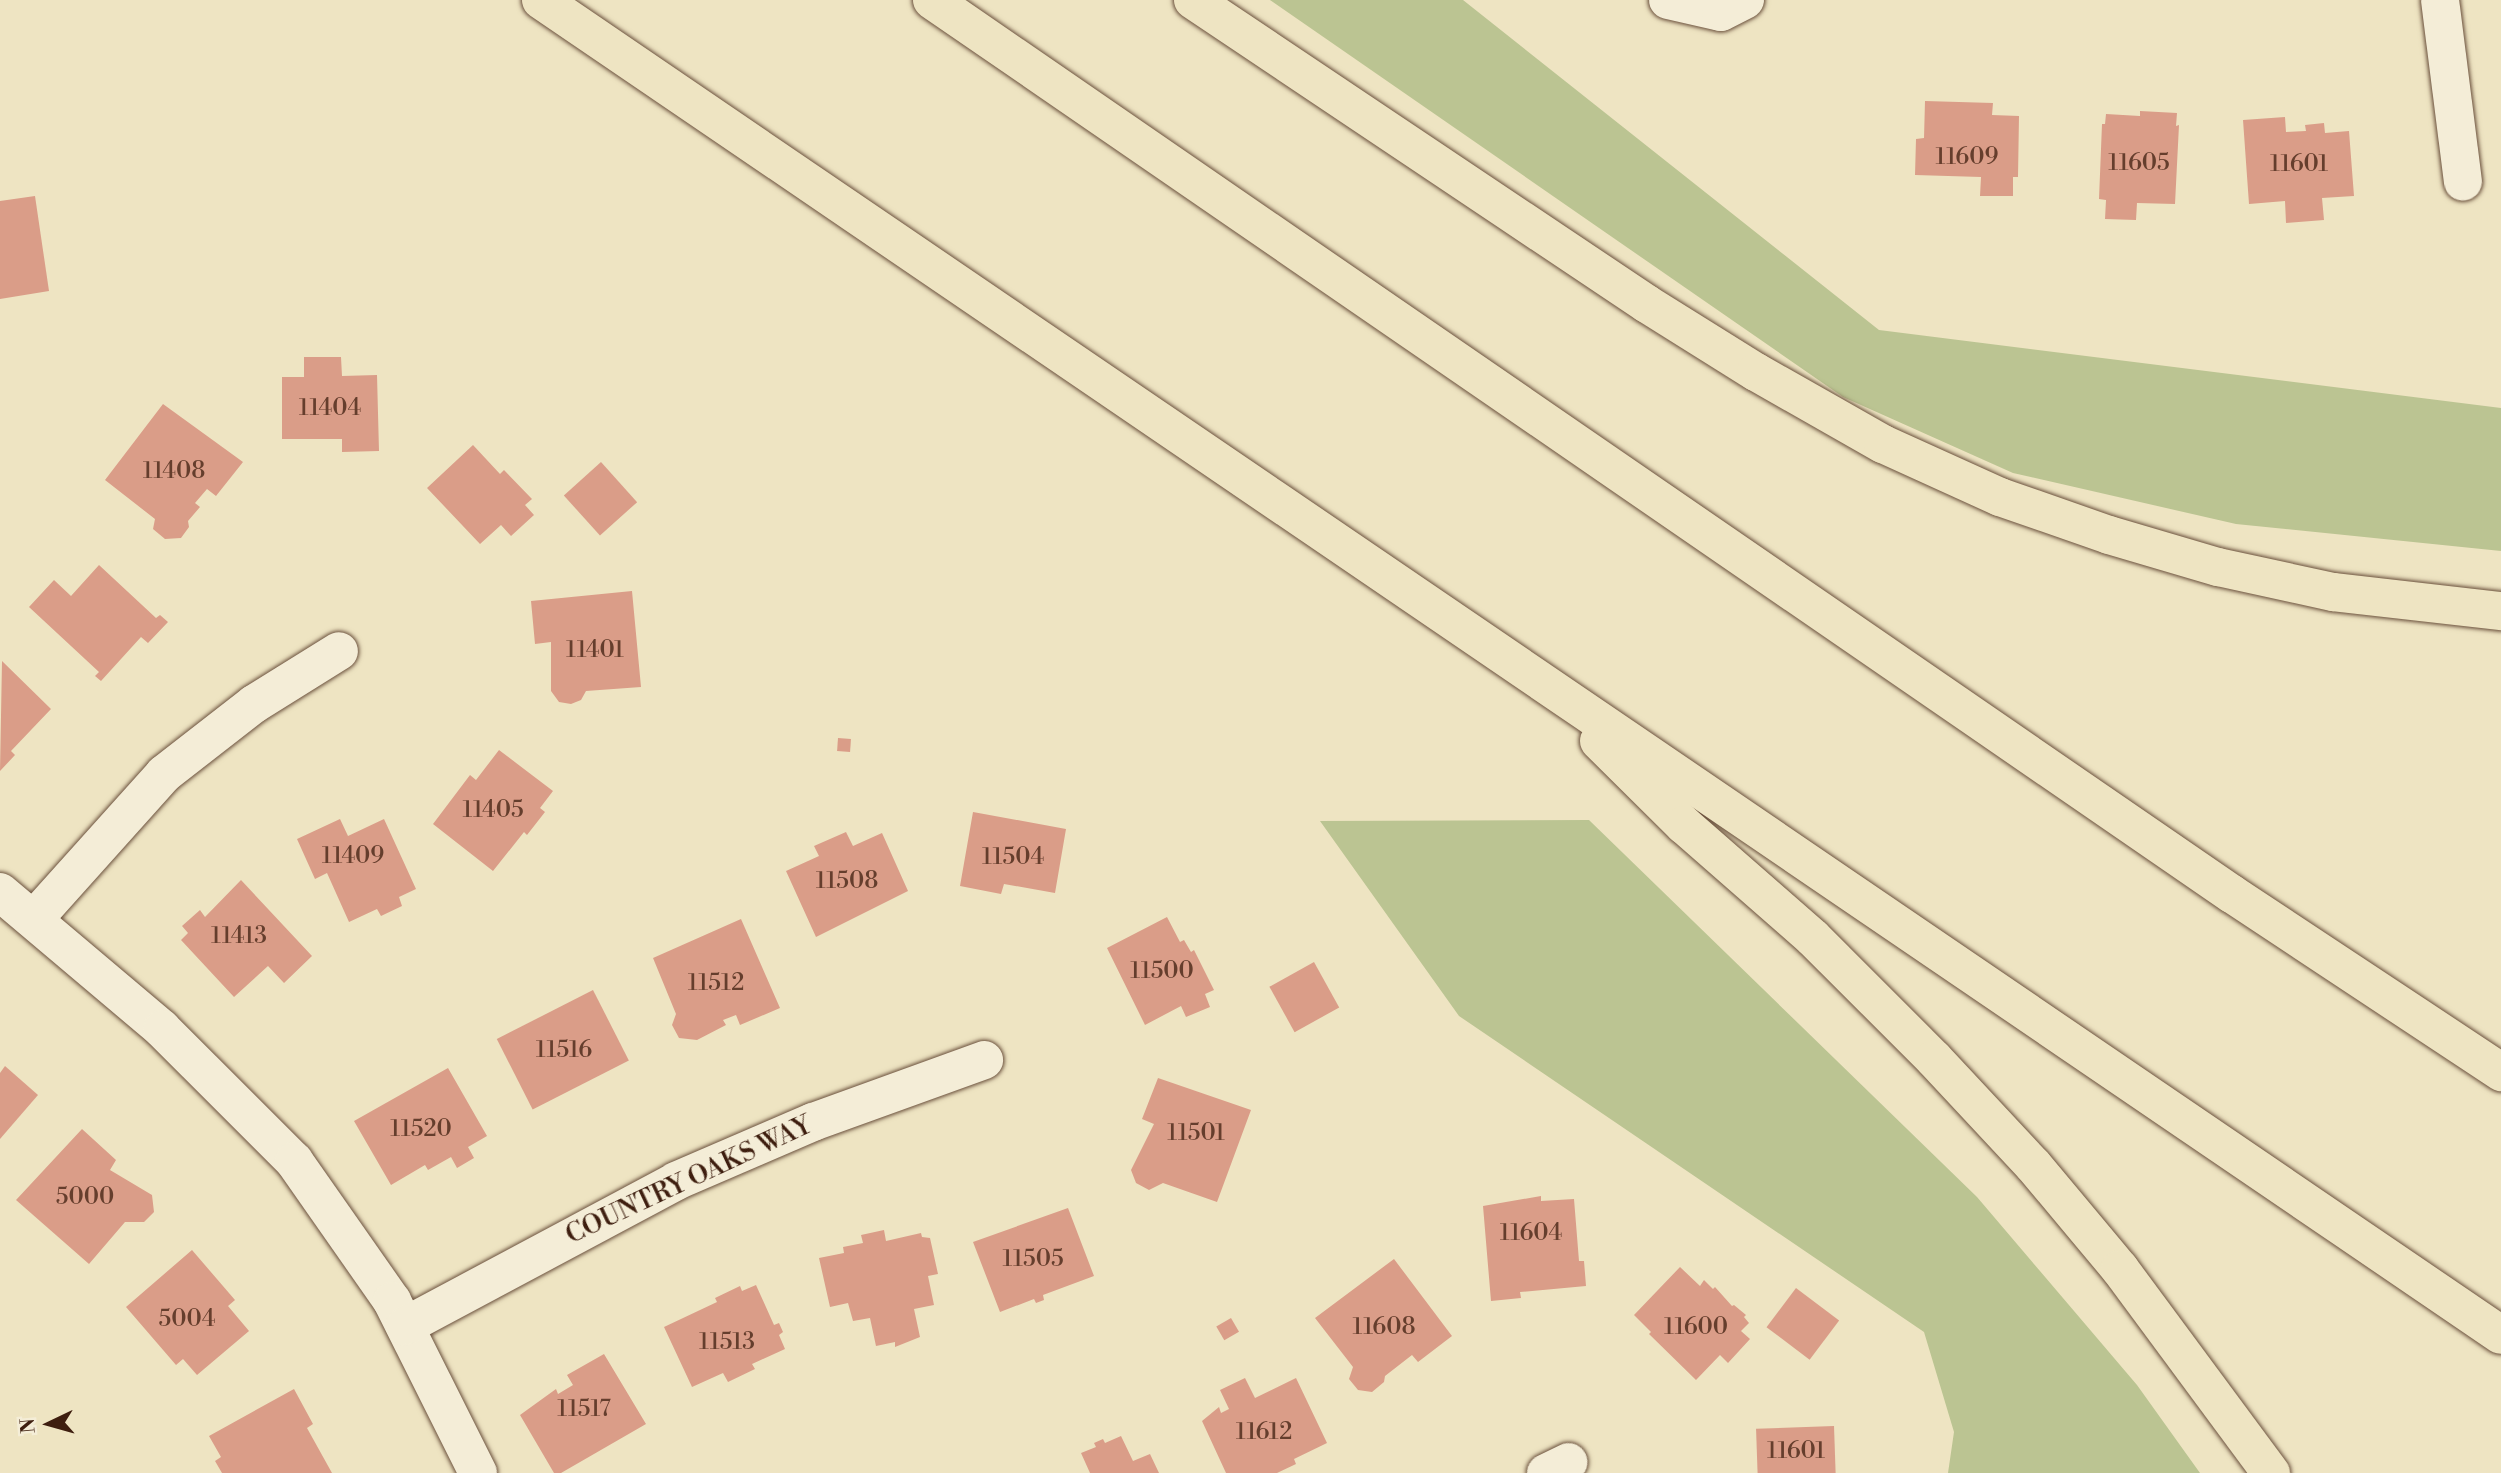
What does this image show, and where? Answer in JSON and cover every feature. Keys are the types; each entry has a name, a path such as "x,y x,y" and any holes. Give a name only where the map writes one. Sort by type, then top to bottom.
{"highway":[{"path":"541,0 653,79 962,285 2501,1335"},
{"path":"932,0 2232,894 2498,1070"},
{"path":"1194,0 1647,304 1756,372 1883,444 2000,496 2109,535 2218,567 2333,592 2501,611"},
{"path":"1533,675 1684,825 1813,938 1934,1059 2033,1165 2120,1269 2271,1473"}],"street":[{"path":"1668,0 1733,6"},
{"path":"2440,0 2463,182"},
{"path":"34,919 164,775 254,704 339,651"},
{"path":"0,892 162,1029 294,1161 392,1301 478,1473"},
{"name":"COUNTRY OAKS WAY","path":"405,1326 676,1181 813,1122 984,1060"}],"green space":[{"path":"1270,0 1463,0 1879,330 2501,408 2501,551 2236,524 2013,473 1843,397"},
{"path":"1589,820 1977,1197 2137,1385 2200,1473 1948,1473 1954,1432 1924,1332 1459,1016 1320,821"}],"building":[{"path":"1925,101 1993,103 1992,115 2019,116 2018,177 2013,177 2013,196 1980,196 1981,177 1915,175 1916,139 1924,138"},
{"path":"2140,111 2177,113 2176,126 2179,125 2175,204 2137,203 2136,220 2105,219 2106,200 2099,199 2102,124 2105,124 2106,114 2140,116"},
{"path":"2285,117 2286,132 2306,131 2305,125 2324,123 2325,133 2349,131 2354,196 2322,198 2324,220 2286,223 2285,201 2249,204 2243,120"},
{"path":"35,196 49,291 0,299 0,201"},
{"path":"304,357 341,357 342,376 377,375 379,451 342,452 342,439 282,439 282,377 304,377"},
{"path":"163,404 243,462 216,496 207,489 195,503 200,507 188,521 189,527 181,538 165,539 153,529 155,519 105,480"},
{"path":"473,445 500,474 504,470 532,499 525,505 534,515 511,536 501,525 480,544 427,488"},
{"path":"601,462 637,502 600,536 564,495"},
{"path":"99,565 156,618 160,615 168,622 148,643 141,637 101,681 95,676 99,672 29,607 54,580 71,596"},
{"path":"632,591 641,687 586,691 581,700 571,704 559,702 551,691 551,642 535,644 531,601"},
{"path":"2,661 51,709 11,751 15,755 0,771"},
{"path":"838,738 851,739 850,752 837,751"},
{"path":"499,750 553,791 540,808 545,812 527,835 524,832 493,871 433,824 470,775 476,780"},
{"path":"973,812 1066,829 1055,893 1004,884 1001,894 960,886"},
{"path":"340,819 348,836 384,819 416,889 399,897 402,906 381,916 377,909 349,922 327,873 315,879 297,839"},
{"path":"846,832 853,846 882,833 908,891 816,937 786,871 819,856 814,846"},
{"path":"241,880 312,956 284,983 268,966 234,997 181,940 188,933 182,926 200,910 205,917"},
{"path":"1167,917 1180,942 1184,940 1191,952 1194,950 1214,990 1205,994 1210,1007 1186,1017 1181,1006 1145,1025 1107,948"},
{"path":"741,919 780,1008 740,1025 736,1015 723,1020 726,1025 697,1040 679,1038 672,1025 676,1014 653,958"},
{"path":"1314,962 1339,1007 1295,1032 1269,987"},
{"path":"593,990 629,1060 533,1109 497,1039"},
{"path":"5,1066 38,1095 0,1139 0,1073"},
{"path":"448,1068 487,1136 468,1147 474,1158 457,1168 451,1157 428,1170 425,1165 391,1185 354,1121"},
{"path":"1158,1078 1251,1110 1217,1202 1163,1183 1149,1190 1136,1183 1131,1170 1154,1124 1142,1119"},
{"path":"82,1129 116,1160 110,1170 152,1195 154,1212 144,1222 125,1222 89,1264 16,1200"},
{"path":"1541,1196 1541,1201 1574,1199 1579,1261 1584,1261 1586,1286 1520,1292 1521,1298 1491,1301 1483,1206"},
{"path":"1068,1208 1094,1276 1043,1295 1044,1300 1036,1303 1034,1299 1000,1312 973,1242"},
{"path":"884,1230 886,1241 921,1233 922,1237 930,1238 938,1274 928,1276 934,1305 914,1309 920,1337 895,1347 895,1342 876,1346 870,1318 853,1321 848,1303 830,1307 819,1258 844,1253 843,1247 863,1243 861,1235"},
{"path":"192,1250 235,1300 228,1306 249,1331 197,1375 183,1359 176,1365 126,1307"},
{"path":"1394,1259 1452,1336 1418,1362 1412,1355 1385,1376 1384,1382 1372,1392 1358,1390 1349,1379 1353,1367 1315,1318"},
{"path":"1680,1267 1700,1286 1704,1280 1713,1289 1715,1287 1732,1306 1746,1315 1744,1317 1749,1323 1741,1331 1750,1339 1728,1363 1720,1355 1696,1380 1649,1334 1651,1332 1634,1315"},
{"path":"756,1285 774,1325 779,1323 783,1332 779,1335 785,1349 752,1364 755,1369 728,1382 723,1373 692,1387 664,1327 717,1302 715,1298 740,1286 742,1291"},
{"path":"1796,1288 1839,1320 1810,1360 1767,1327"},
{"path":"1231,1318 1239,1332 1224,1340 1216,1326"},
{"path":"604,1354 646,1424 561,1473 554,1473 520,1415 556,1389 558,1394 573,1385 567,1375"},
{"path":"1245,1378 1255,1398 1296,1378 1327,1443 1294,1459 1296,1464 1277,1473 1226,1473 1202,1421 1219,1407 1221,1413 1229,1409 1220,1390"},
{"path":"294,1389 313,1424 307,1428 332,1473 222,1473 215,1461 221,1457 209,1436"},
{"path":"1834,1426 1836,1473 1758,1473 1756,1429"},
{"path":"1121,1436 1133,1461 1150,1454 1159,1473 1090,1473 1081,1453 1096,1447 1094,1443 1103,1439 1105,1443"}]}
